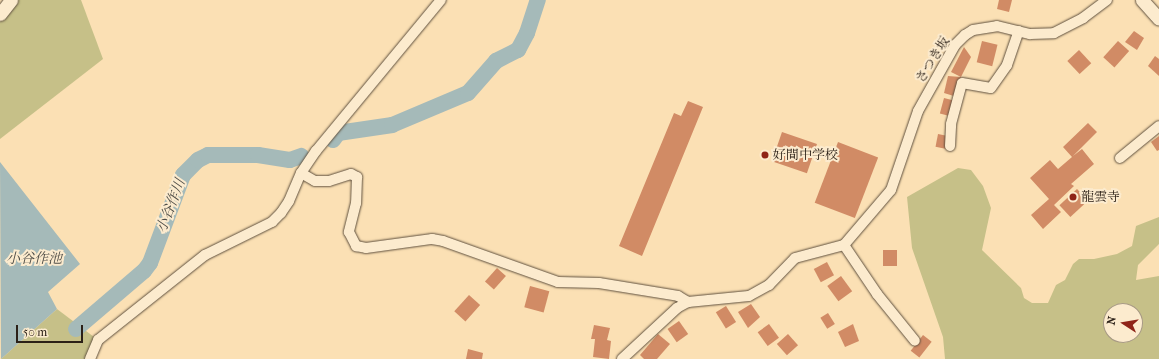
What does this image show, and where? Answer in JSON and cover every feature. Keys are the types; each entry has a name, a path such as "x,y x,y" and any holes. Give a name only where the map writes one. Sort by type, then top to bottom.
{"street":[{"path":"0,14 11,0"},
{"path":"90,359 98,340 205,255 272,222 289,201 301,173 366,88 441,0"},
{"name":"さつき坂","path":"844,245 891,190 918,111 955,46 973,30 986,26 1043,35 1054,33 1083,18 1107,0"},
{"path":"1142,0 1157,14"},
{"path":"950,146 950,124 962,83 991,88 1007,65 1019,31"},
{"path":"1120,158 1159,126"},
{"path":"301,173 315,180 329,181 351,174 357,177 356,203 349,232 356,246 366,248 432,239 442,241 558,282 599,283 678,296 688,302"},
{"path":"622,359 677,308 688,302 749,296 769,285 795,258 844,245 877,294 915,341"}],"shaded area":[{"path":"11,0 81,0 103,59 0,139 0,14"},
{"path":"958,168 971,170 983,186 991,208 982,250 1021,288 1024,298 1032,303 1048,303 1056,285 1065,280 1073,264 1079,259 1094,259 1117,254 1132,246 1136,226 1159,217 1159,244 1138,265 1136,280 1159,276 1159,359 945,359 943,337 912,248 907,197"},
{"path":"57,309 98,340 90,359 1,359"}],"water":[{"name":"小谷作池","path":"0,162 80,264 48,292 57,309 1,359"}],"building":[{"path":"999,0 1012,0 1009,12 997,9"},
{"path":"1134,31 1144,38 1137,50 1125,42"},
{"path":"982,41 998,45 992,66 977,62"},
{"path":"1118,41 1129,51 1114,67 1103,57"},
{"path":"964,47 971,57 961,77 951,72"},
{"path":"1079,50 1091,63 1080,74 1067,61"},
{"path":"1155,56 1159,59 1159,76 1148,66"},
{"path":"948,76 961,77 957,97 944,93"},
{"path":"944,98 955,101 950,116 940,113"},
{"path":"688,101 703,107 642,256 619,246 674,113 681,116"},
{"path":"1088,123 1097,132 1073,156 1082,149 1094,164 1071,184 1074,186 1054,205 1061,212 1043,229 1031,215 1049,199 1030,178 1050,160 1058,169 1072,157 1063,147"},
{"path":"782,132 817,144 807,173 772,161"},
{"path":"938,134 948,136 945,149 936,147"},
{"path":"1159,136 1159,150 1157,151 1151,142"},
{"path":"838,142 878,157 855,218 815,203"},
{"path":"1077,189 1088,201 1070,217 1059,205"},
{"path":"883,250 897,250 897,266 883,266"},
{"path":"827,262 834,275 821,282 814,269"},
{"path":"497,268 506,276 494,289 485,281"},
{"path":"841,276 852,291 838,301 827,286"},
{"path":"530,286 549,291 544,312 524,307"},
{"path":"469,295 480,305 465,321 454,311"},
{"path":"751,304 760,317 748,328 738,312"},
{"path":"726,306 736,322 726,328 716,312"},
{"path":"828,313 835,324 827,329 820,318"},
{"path":"679,321 688,334 677,342 668,329"},
{"path":"769,324 779,338 768,346 758,332"},
{"path":"853,324 859,341 845,347 838,332"},
{"path":"594,325 610,328 607,340 611,341 609,359 593,357 595,339 591,339"},
{"path":"658,334 670,344 657,359 644,359 640,355"},
{"path":"788,334 798,345 787,355 777,344"},
{"path":"923,335 932,342 919,358 911,351"},
{"path":"468,349 483,353 482,359 466,359"}],"waterway":[{"name":"小谷作川","path":"333,140 338,133 392,125 468,93 496,61 518,50 527,33 538,0"},
{"name":"小谷作川","path":"76,329 144,271 150,263 183,175 198,160 208,155 258,155 290,160 301,156"}],"place":[{"name":"好間中学校","path":"765,155"},
{"name":"龍雲寺","path":"1073,197"}]}
